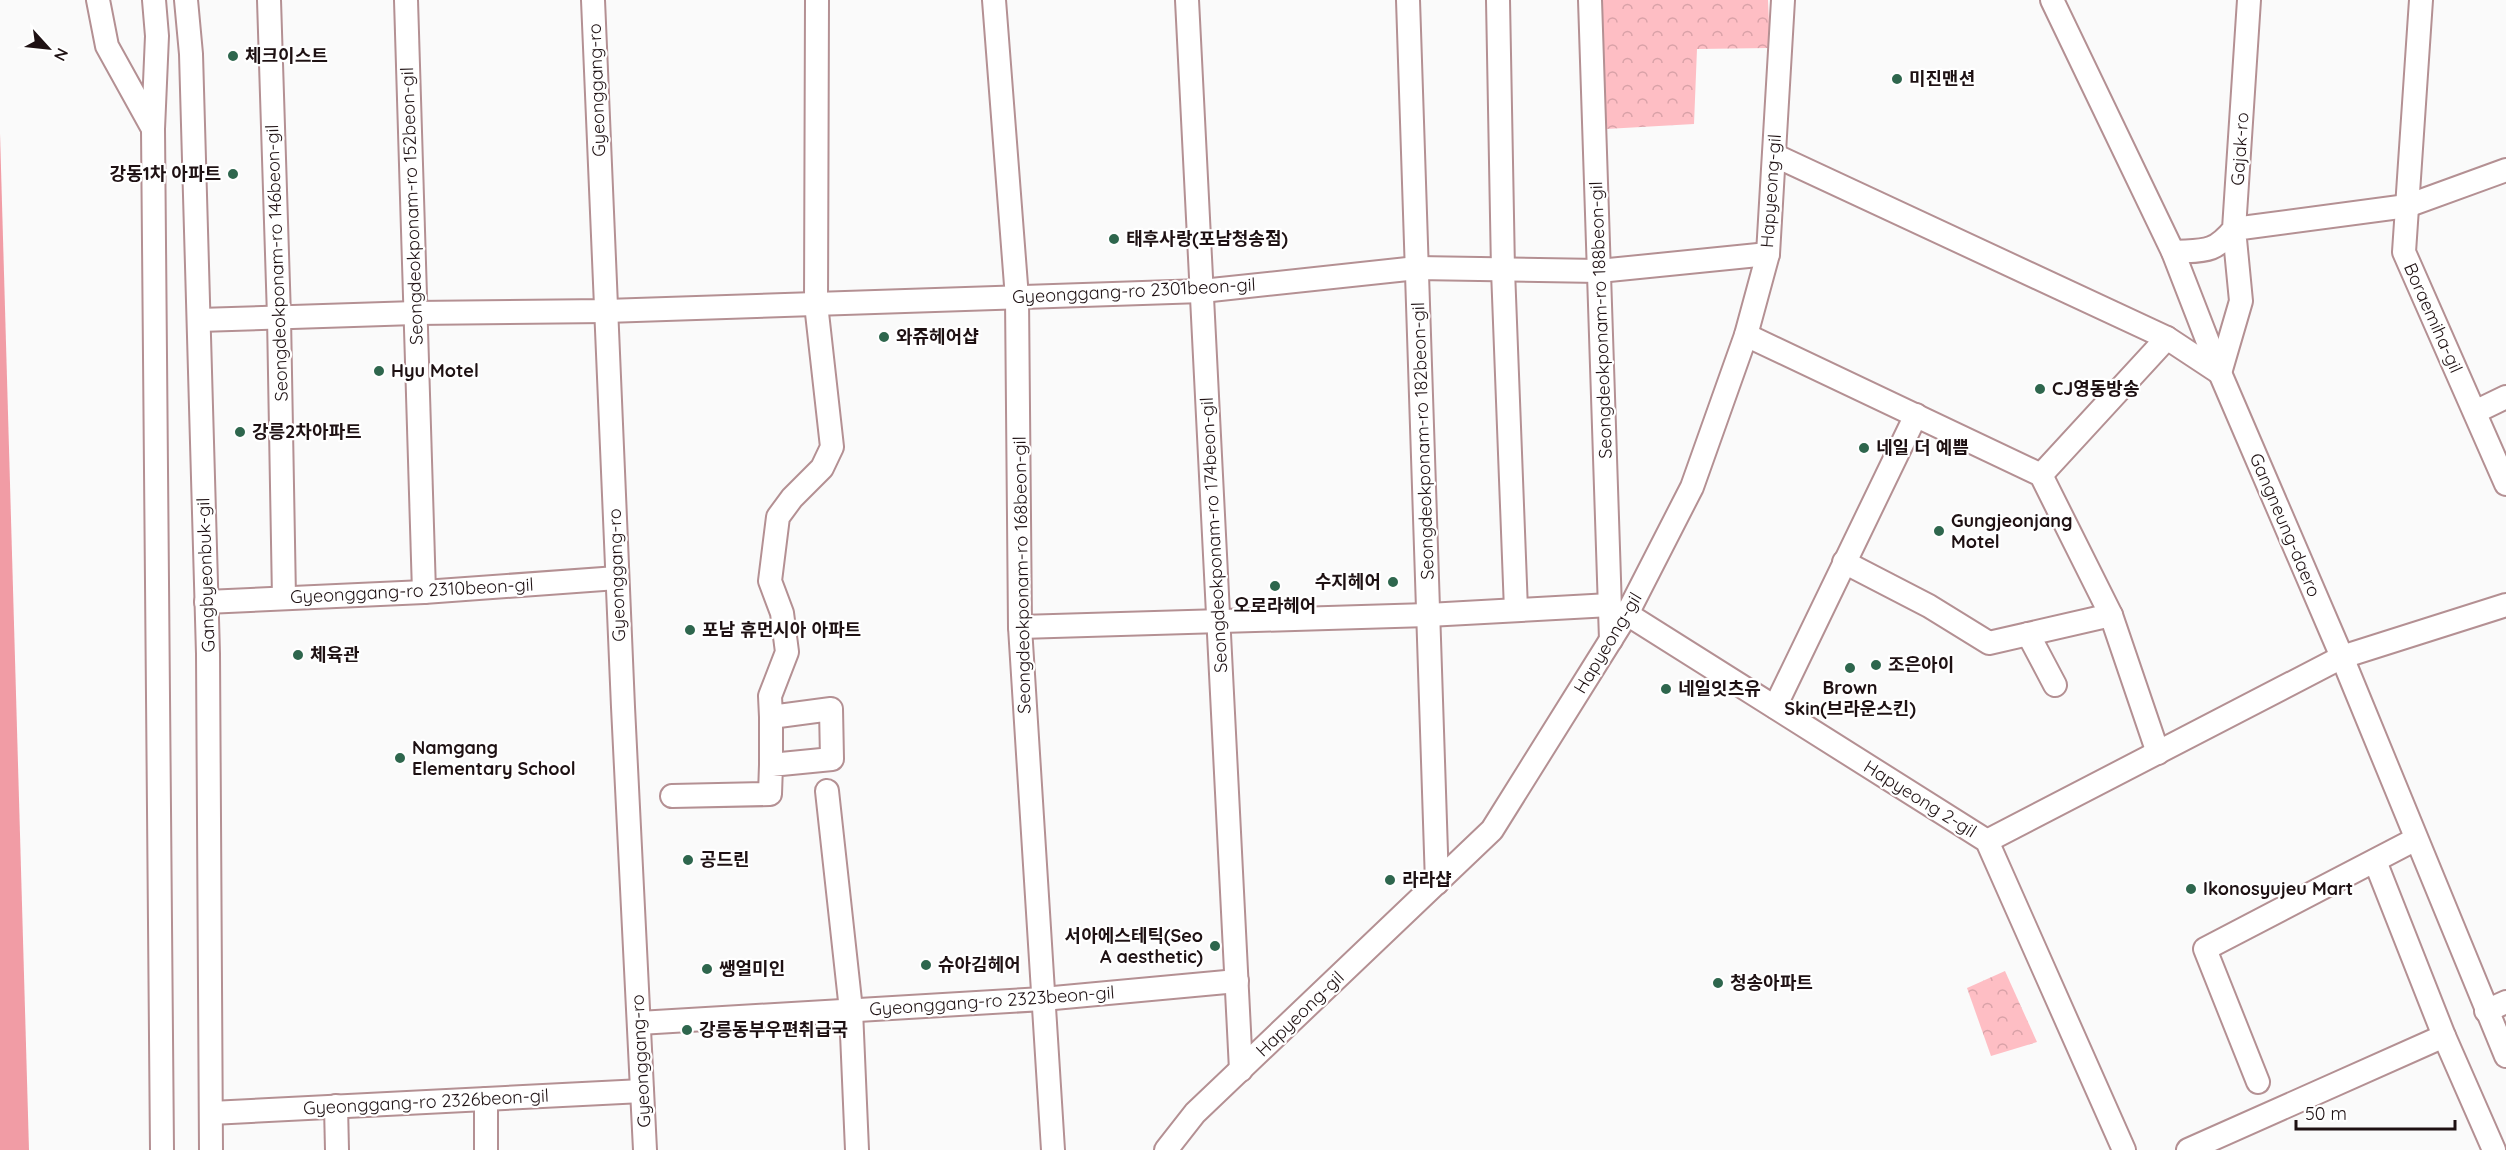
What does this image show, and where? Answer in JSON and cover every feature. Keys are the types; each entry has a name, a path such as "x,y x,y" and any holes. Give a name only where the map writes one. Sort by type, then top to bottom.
{"street":[{"path":"98,0 107,46 153,129"},
{"path":"154,0 157,36 153,129 162,1150"},
{"name":"Gangbyeonbuk-gil","path":"186,0 191,66 206,602 211,1150"},
{"name":"Seongdeokponam-ro 146beon-gil","path":"269,0 279,317 284,598"},
{"name":"Seongdeokponam-ro 152beon-gil","path":"406,0 424,592"},
{"name":"Gyeonggang-ro","path":"593,0 617,578 645,1150"},
{"path":"672,796 770,794 770,696 787,652 782,613 770,581 778,517 792,498 822,468 832,447 816,304 817,0"},
{"name":"Seongdeokponam-ro 168beon-gil","path":"994,0 1017,298 1020,627 1053,1150"},
{"name":"Seongdeokponam-ro 174beon-gil","path":"1187,0 1241,1070"},
{"name":"Seongdeokponam-ro 182beon-gil","path":"1408,0 1437,883"},
{"path":"1498,0 1503,270 1516,610"},
{"name":"Seongdeokponam-ro 188beon-gil","path":"1590,0 1599,272 1619,610"},
{"name":"Hapyeong-gil","path":"1166,1150 1195,1113 1492,830 1611,640 1619,610 1692,487 1746,335 1768,254 1783,0"},
{"name":"Gangneung-daero","path":"2052,0 2173,252 2220,374 2342,657 2416,839 2496,1006 2506,1056"},
{"name":"Gajak-ro","path":"2220,374 2241,301 2235,230 2249,0"},
{"name":"Boraemiha-gil","path":"2421,0 2404,252 2506,484"},
{"path":"1774,155 2167,338 2220,374"},
{"path":"2173,252 2211,250 2223,243 2235,230 2407,206 2506,170"},
{"name":"Gyeonggang-ro 2301beon-gil","path":"199,320 415,313 606,312 1202,291 1417,268 1599,272 1768,254"},
{"path":"1746,335 2042,475 2111,615 2158,753"},
{"path":"2042,475 2167,338"},
{"path":"2475,412 2506,397"},
{"path":"1775,707 1916,415"},
{"path":"1844,561 1929,606 1989,643 2111,615"},
{"name":"Gyeonggang-ro 2310beon-gil","path":"206,602 424,592 617,578"},
{"path":"1987,841 2342,657 2506,605"},
{"path":"1020,627 1428,615 1516,610 1619,610"},
{"name":"Hapyeong 2-gil","path":"1619,610 1987,841 2124,1150"},
{"path":"2028,634 2055,685"},
{"path":"771,717 831,709 832,759 771,765"},
{"path":"827,791 851,1011 857,1150"},
{"path":"2258,1082 2205,950 2416,839"},
{"path":"2375,861 2444,1036 2494,1150"},
{"name":"Gyeonggang-ro 2323beon-gil","path":"639,1023 1043,999 1236,981"},
{"path":"2188,1150 2444,1036"},
{"name":"Gyeonggang-ro 2326beon-gil","path":"211,1113 642,1091"},
{"path":"486,1099 486,1150"},
{"path":"336,1106 337,1150"}],"green space":[{"path":"1602,0 1768,0 1770,48 1697,49 1694,124 1606,129"},
{"path":"2005,971 2037,1042 1991,1056 1967,988"}],"shaded area":[{"path":"0,133 29,1150 0,1150"}],"place":[{"name":"체크이스트","path":"233,56"},
{"name":"미진맨션","path":"1897,79"},
{"name":"강동1차 아파트","path":"233,174"},
{"name":"태후사랑(포남청송점)","path":"1114,239"},
{"name":"와쥬헤어샵","path":"884,337"},
{"name":"Hyu Motel","path":"379,371"},
{"name":"CJ영동방송","path":"2040,389"},
{"name":"강릉2차아파트","path":"240,432"},
{"name":"네일 더 예쁨","path":"1864,448"},
{"name":"Gungjeonjang Motel","path":"1939,531"},
{"name":"수지헤어","path":"1393,582"},
{"name":"오로라헤어","path":"1275,586"},
{"name":"포남 휴먼시아 아파트","path":"690,630"},
{"name":"체육관","path":"298,655"},
{"name":"조은아이","path":"1876,665"},
{"name":"Brown Skin(브라운스킨)","path":"1850,668"},
{"name":"네일잇츠유","path":"1666,689"},
{"name":"Namgang Elementary School","path":"400,758"},
{"name":"공드린","path":"688,860"},
{"name":"라라샵","path":"1390,880"},
{"name":"Ikonosyujeu Mart","path":"2191,889"},
{"name":"서아에스테틱(Seo A aesthetic)","path":"1215,946"},
{"name":"슈아김헤어","path":"926,965"},
{"name":"쌩얼미인","path":"707,969"},
{"name":"청송아파트","path":"1718,983"},
{"name":"강릉동부우편취급국","path":"687,1030"}]}
